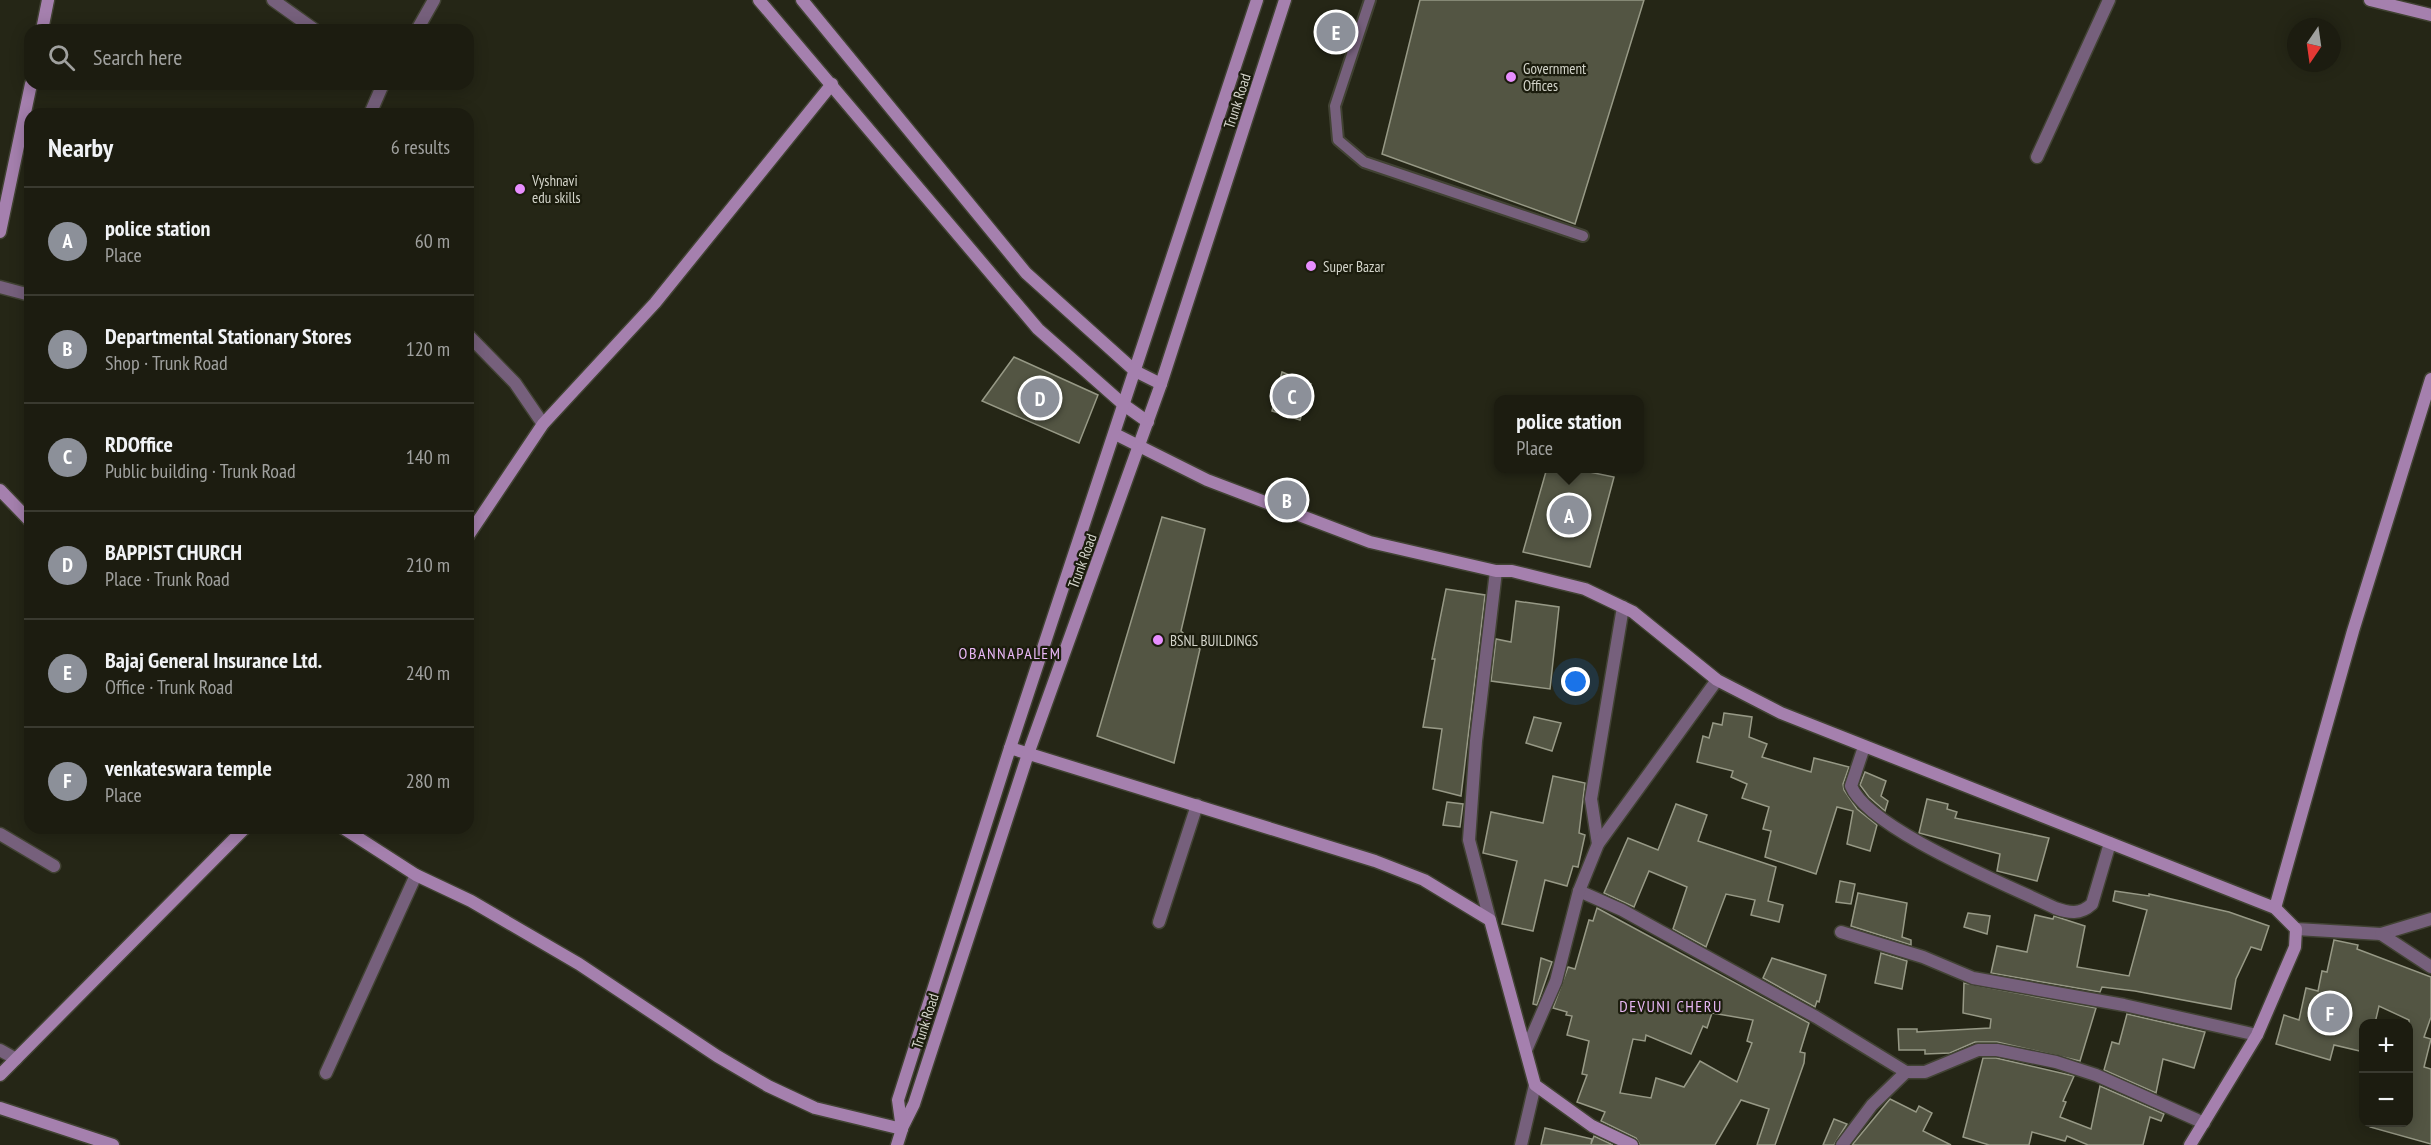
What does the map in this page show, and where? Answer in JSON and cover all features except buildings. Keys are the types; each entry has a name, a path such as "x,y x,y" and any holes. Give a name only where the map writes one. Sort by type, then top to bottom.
{"street":[{"path":"43,24 48,0"},
{"path":"273,0 307,24"},
{"path":"420,24 434,0"},
{"path":"759,0 1038,329 1124,405 1148,422"},
{"path":"802,0 1026,273 1135,372 1161,384"},
{"path":"353,834 416,875 471,901 579,964 717,1056 768,1086 815,1108 902,1129 898,1100 1010,748 1257,0"},
{"name":"Trunk Road","path":"897,1145 914,1104 1028,754 1140,446 1285,0"},
{"path":"2037,157 2109,0"},
{"path":"2370,0 2431,15"},
{"path":"474,527 543,424 655,303 832,84"},
{"path":"29,108 30,90"},
{"path":"373,108 380,90"},
{"path":"0,232 24,131"},
{"path":"0,286 24,293"},
{"path":"474,341 515,382 543,424"},
{"path":"2275,908 2356,621 2431,379"},
{"path":"1115,434 1207,480 1370,542 1496,571 1512,571 1585,590 1633,612 1717,680 1781,713 2275,908 2296,929 2381,934 2431,920"},
{"path":"0,490 24,515"},
{"path":"1496,571 1476,741 1469,840 1535,1085 1521,1145"},
{"path":"1598,844 1591,799 1623,607"},
{"path":"1526,1050 1556,981 1579,891 1598,844 1717,680"},
{"path":"1864,747 1851,786 1853,792 1877,814 1907,836 2055,908 2076,913 2092,904 2110,843"},
{"path":"1010,748 1375,861 1424,880 1490,920"},
{"path":"1159,922 1197,805"},
{"path":"0,834 54,866"},
{"path":"0,1075 239,834"},
{"path":"326,1073 416,875"},
{"path":"1579,891 1622,910 1806,1011 1906,1072 1925,1072 1978,1050 1997,1050 2056,1062 2096,1075 2204,1123"},
{"path":"2190,1145 2257,1035 2295,947 2296,929"},
{"path":"1841,932 1923,957 1973,978 2124,1005 2257,1035"},
{"path":"2381,934 2431,967"},
{"path":"0,1050 16,1059"},
{"path":"1842,1145 1872,1105 1906,1072"},
{"path":"1535,1085 1592,1126 1632,1145"},
{"path":"0,1108 113,1145"}],"lane":[{"path":"1370,0 1335,106 1338,140 1357,157 1374,166 1583,236"}],"place":[{"name":"Bajaj General Insurance Ltd.","path":"1336,32"},
{"name":"Government Offices","path":"1511,77"},
{"name":"Vyshnavi edu skills","path":"520,189"},
{"name":"Super Bazar","path":"1311,266"},
{"name":"RDOffice","path":"1292,396"},
{"name":"BAPPIST CHURCH","path":"1040,398"},
{"name":"Departmental Stationary Stores","path":"1287,500"},
{"name":"police station","path":"1569,515"},
{"name":"BSNL BUILDINGS","path":"1158,640"},
{"name":"venkateswara temple","path":"2330,1013"}],"district":[{"name":"OBANNAPALEM","path":"1010,653"},
{"name":"DEVUNI CHERU","path":"1671,1006"}]}
